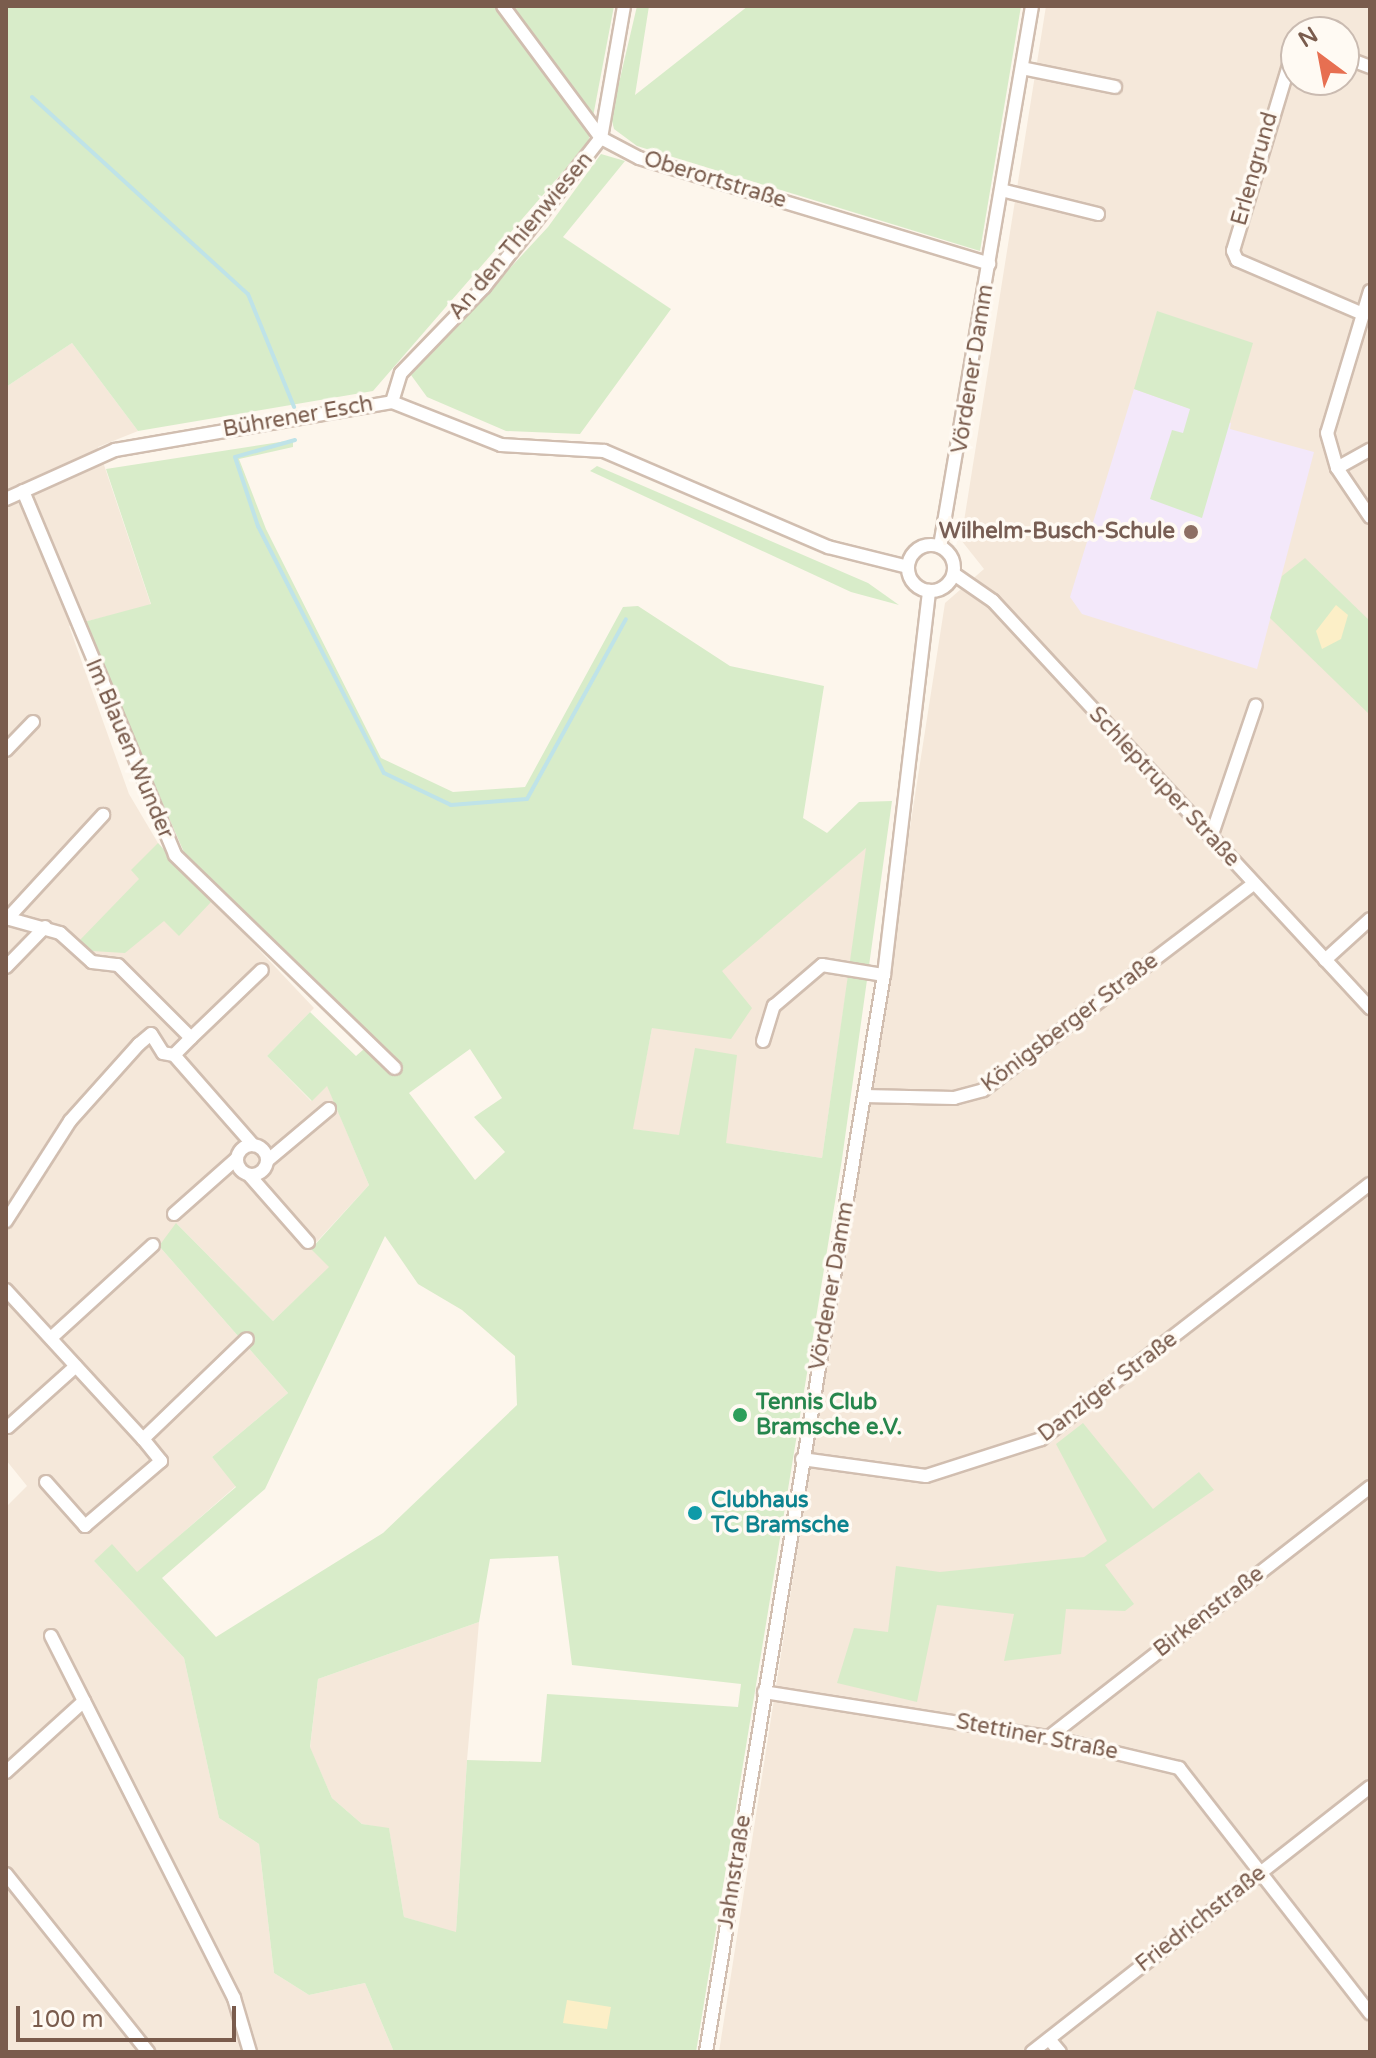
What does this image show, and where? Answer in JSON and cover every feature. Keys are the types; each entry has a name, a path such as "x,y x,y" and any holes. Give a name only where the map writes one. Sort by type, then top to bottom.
{"street":[{"name":"Oberortstraße","path":"503,6 601,138 639,158 989,264"},
{"name":"An den Thienwiesen","path":"392,402 401,373 484,287 601,138 624,6"},
{"name":"Vördener Damm","path":"940,546 1032,6"},
{"path":"1022,68 1115,87"},
{"name":"Erlengrund","path":"1280,95 1233,251 1237,260 1363,314"},
{"path":"1001,190 1098,214"},
{"path":"1370,291 1327,433 1337,468 1370,517"},
{"name":"Bührener Esch","path":"6,499 156,440 392,402 501,445 604,451 828,547 908,567"},
{"path":"1337,468 1370,450"},
{"name":"Im Blauen Wunder","path":"23,491 175,855 395,1068"},
{"path":"940,546 954,561 954,574 929,591 916,586 908,567 919,549 940,546"},
{"name":"Schleptruper Straße","path":"954,574 980,588 1370,1008"},
{"name":"Vördener Damm","path":"764,1692 884,975 929,591"},
{"path":"1211,837 1256,705"},
{"path":"6,750 33,722"},
{"path":"6,919 103,815"},
{"name":"Königsberger Straße","path":"864,1096 954,1098 983,1090 1253,884"},
{"path":"6,919 45,927 92,962 118,965 191,1038"},
{"path":"1325,960 1370,919"},
{"path":"6,967 45,927"},
{"path":"763,1041 774,1006 822,965 884,975"},
{"path":"174,1055 262,970"},
{"path":"6,1221 70,1121 151,1034 165,1014"},
{"path":"151,1034 163,1053 174,1055 267,1161"},
{"path":"250,1176 329,1109"},
{"path":"174,1214 253,1145"},
{"path":"236,1159 308,1242"},
{"name":"Danziger Straße","path":"802,1459 926,1476 1041,1439 1370,1184"},
{"path":"51,1338 153,1245"},
{"path":"6,1290 161,1461 85,1526 46,1482"},
{"path":"143,1439 247,1339"},
{"path":"8,1427 76,1366"},
{"name":"Birkenstraße","path":"1049,1737 1370,1487"},
{"path":"51,1636 234,1998 250,2052"},
{"name":"Stettiner Straße","path":"764,1692 1049,1737 1179,1768 1370,2013"},
{"name":"Jahnstraße","path":"706,2052 764,1692"},
{"path":"6,1772 84,1701"},
{"name":"Friedrichstraße","path":"1032,2052 1370,1787"},
{"path":"6,1874 148,2052"},
{"path":"1049,2039 1060,2052"}],"shaded area":[{"path":"1046,6 1370,6 1370,2052 719,2052 945,603 984,569 961,540"},
{"path":"72,343 138,431 98,447 151,605 69,626 129,794 158,843 314,1008 267,1056 311,1101 327,1085 369,1185 311,1248 330,1267 273,1321 177,1224 159,1246 288,1393 212,1457 236,1486 137,1573 94,1561 184,1658 219,1818 259,1844 274,1973 309,1995 365,1983 394,2052 6,2052 6,1507 27,1486 6,1460 6,387"},
{"path":"1134,389 1231,423 1230,429 1314,452 1257,669 1082,614 1070,597"},
{"path":"867,847 822,1158 632,1129 652,1028"},
{"path":"479,1622 456,1933 404,1917 389,1829 362,1824 332,1798 310,1748 318,1679"}],"green space":[{"path":"6,6 614,6 588,143 373,391 138,431 72,343 6,387"},
{"path":"637,6 649,6 635,95 748,6 1021,6 980,251 637,146 614,129 611,117"},
{"path":"601,154 625,161 563,237 671,309 580,434 506,431 427,397 411,375 548,227"},
{"path":"1157,311 1253,343 1202,518 1150,499 1172,430 1183,433 1190,409 1134,389"},
{"path":"293,440 293,447 239,459 266,529 381,758 453,792 525,787 623,607 638,606 730,666 824,686 803,818 827,833 859,802 892,801 842,1159 696,2052 394,2052 365,1983 309,1995 274,1973 259,1844 219,1818 184,1658 94,1561 112,1544 137,1572 236,1487 212,1457 288,1393 159,1246 176,1223 273,1321 329,1267 311,1249 369,1185 327,1086 312,1101 267,1056 310,1012 356,1056 364,1049 374,1058 383,1048 186,857 84,622 151,604 106,469","holes":["866,848 822,1158 726,1143 737,1055 695,1048 679,1135 633,1129 652,1028 731,1039 752,1008 722,971","470,1049 502,1098 474,1117 505,1152 475,1180 409,1093","385,1236 418,1284 462,1310 515,1356 517,1405 383,1533 216,1637 162,1578 265,1489","558,1556 572,1665 741,1684 738,1707 547,1694 541,1762 467,1760 456,1932 404,1917 389,1828 362,1824 332,1798 310,1747 318,1679 479,1622 490,1559"]},
{"path":"597,466 868,583 899,605 851,592 590,471"},
{"path":"1305,558 1370,621 1370,715 1270,618 1282,576"},
{"path":"158,843 211,902 179,936 164,921 125,953 92,951 80,940 139,879 131,870"},
{"path":"1083,1423 1153,1509 1199,1472 1214,1490 1105,1565 1134,1604 1125,1611 1066,1609 1061,1654 1004,1661 1014,1614 937,1605 917,1702 837,1683 854,1628 888,1632 896,1566 940,1572 1084,1557 1107,1541 1056,1444"}],"sand":[{"path":"1336,605 1348,615 1341,639 1322,649 1316,631"},
{"path":"567,2000 611,2007 607,2029 563,2023"}],"waterway":[{"path":"32,97 248,294 294,407"},
{"path":"295,440 235,457 258,526 384,773 451,805 527,799 626,619"}],"place":[{"name":"Wilhelm-Busch-Schule","path":"1191,532"},
{"name":"Tennis Club Bramsche e.V.","path":"740,1415"},
{"name":"Clubhaus TC Bramsche","path":"695,1513"}]}
